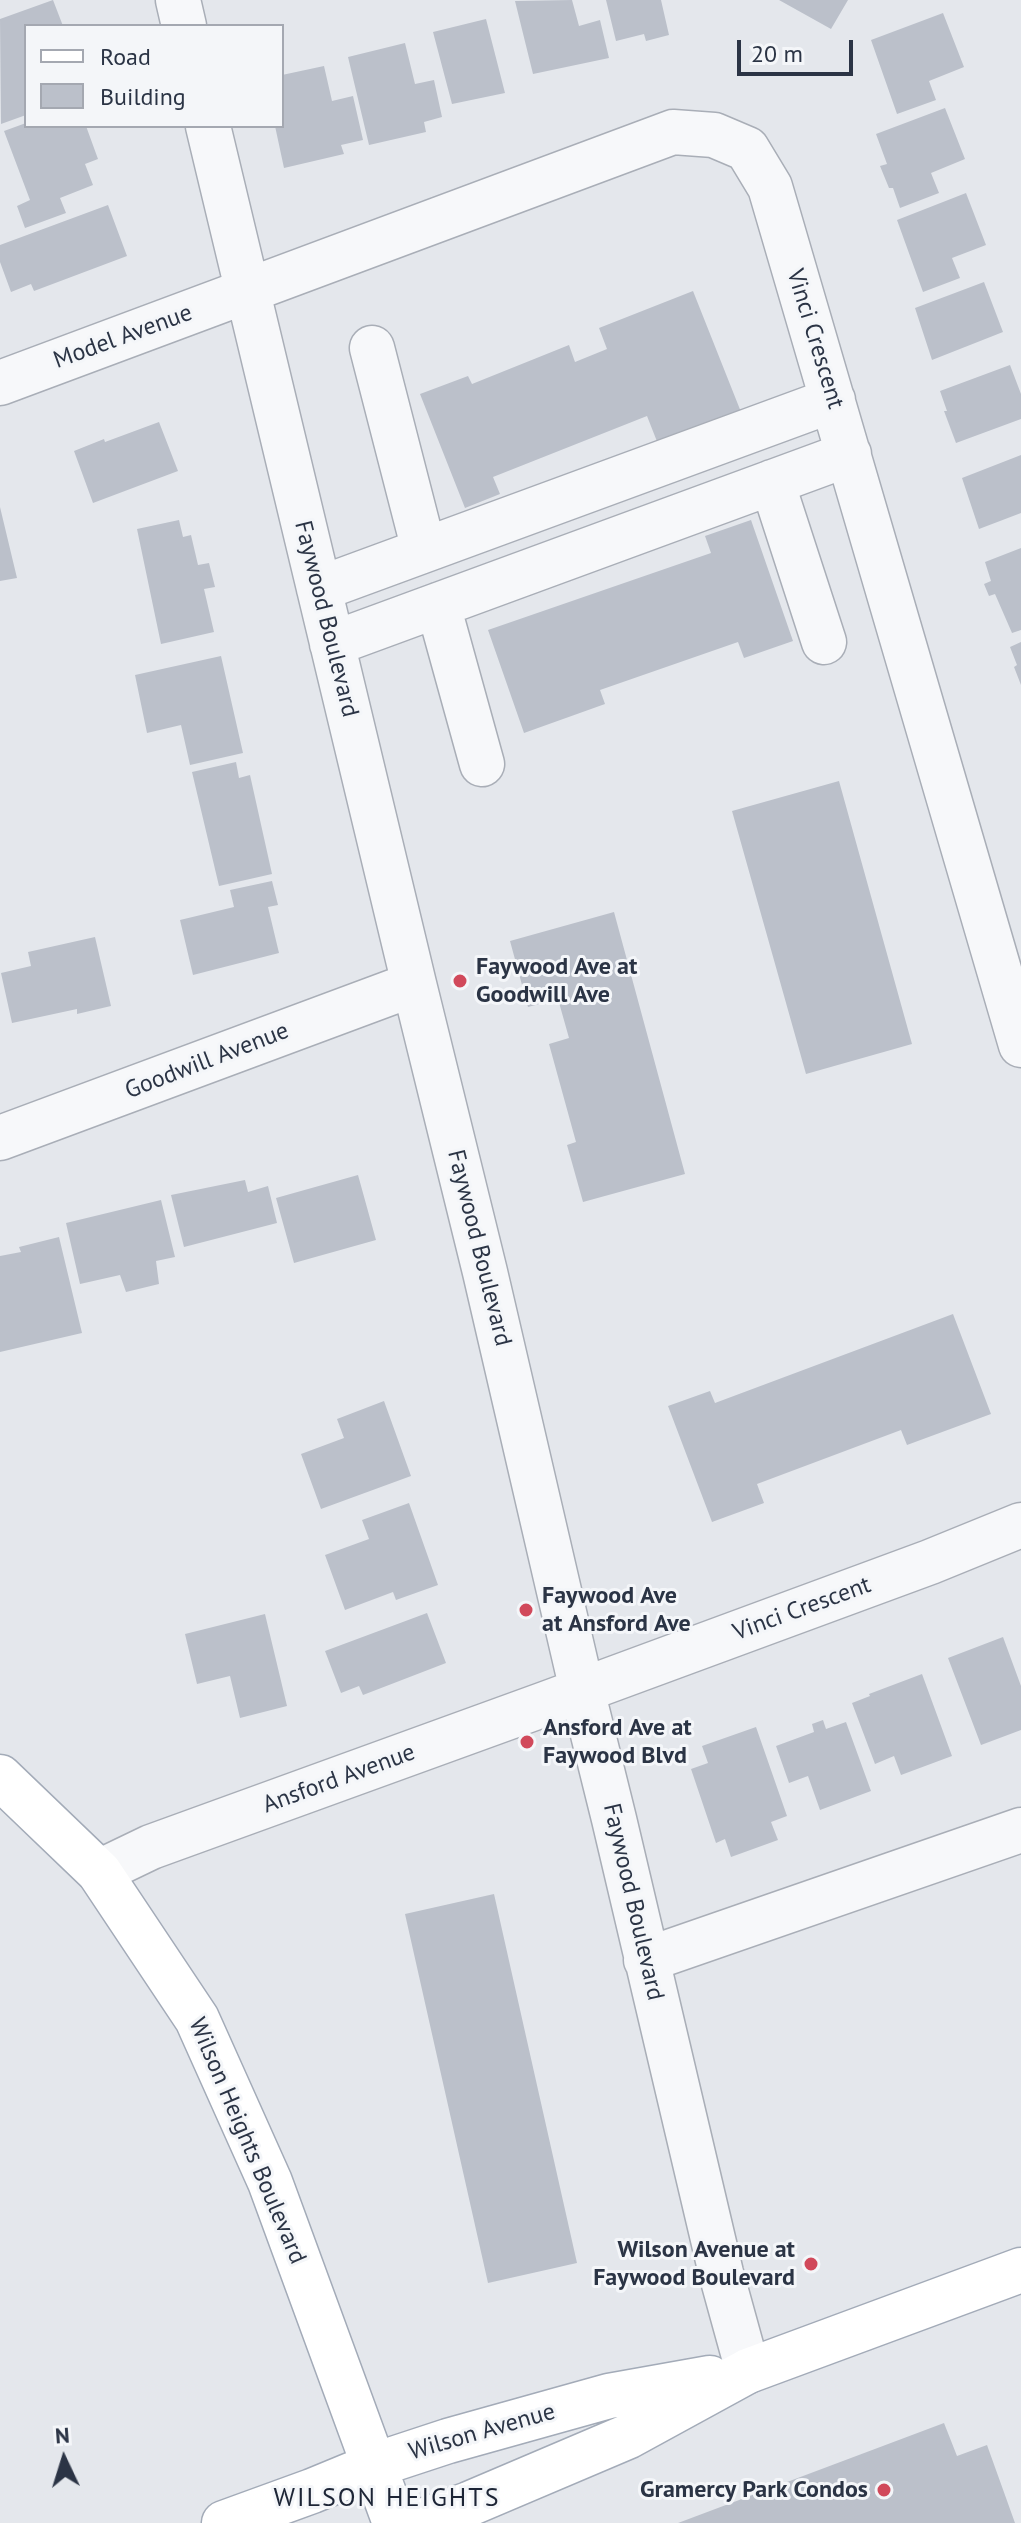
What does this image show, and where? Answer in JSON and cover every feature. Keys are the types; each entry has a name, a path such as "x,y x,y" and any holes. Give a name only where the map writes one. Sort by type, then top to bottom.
{"main road":[{"name":"Wilson Heights Boulevard","path":"0,1777 99,1872 197,2019 270,2182 395,2523"},
{"name":"Wilson Avenue","path":"417,2523 629,2436 748,2371 1021,2270"},
{"name":"Wilson Avenue","path":"224,2523 375,2465 448,2441 609,2396 748,2371"}],"street":[{"path":"178,0 184,24"},
{"name":"Faywood Boulevard","path":"208,128 485,1272 721,2273 748,2371"},
{"name":"Vinci Crescent","path":"246,290 673,132 714,135 747,149 770,187 1021,1045"},
{"name":"Model Avenue","path":"0,383 246,290"},
{"path":"372,348 424,550"},
{"path":"319,589 833,400"},
{"path":"332,644 849,454"},
{"path":"772,482 824,642"},
{"path":"438,605 482,764"},
{"name":"Goodwill Avenue","path":"0,1138 414,984"},
{"name":"Vinci Crescent","path":"582,1690 930,1562 1021,1525"},
{"name":"Ansford Avenue","path":"99,1872 151,1847 582,1690"},
{"path":"646,1960 1021,1830"}],"building":[{"path":"53,0 62,24 24,24 24,116 1,124 0,19"},
{"path":"572,0 579,26 600,20 609,58 533,74 515,1"},
{"path":"606,0 661,0 669,35 646,41 644,34 616,41"},
{"path":"779,0 848,0 831,29"},
{"path":"943,13 964,67 929,81 936,100 897,114 871,40"},
{"path":"486,19 505,93 452,104 433,32"},
{"path":"405,43 415,84 434,80 442,117 424,122 426,132 369,145 348,57"},
{"path":"324,66 332,101 353,96 363,140 341,145 344,154 284,168 275,128 284,128 284,75"},
{"path":"945,108 965,159 931,173 939,193 900,208 880,166 887,164 876,134"},
{"path":"24,124 24,128 87,128 98,159 85,164 93,185 60,198 66,213 25,228 17,206 30,200 4,131"},
{"path":"966,193 986,245 952,258 960,278 923,292 897,220"},
{"path":"108,205 127,256 34,291 31,284 11,292 0,262 0,245"},
{"path":"984,282 1003,332 932,360 915,308"},
{"path":"693,291 741,412 658,444 647,416 493,477 500,494 465,508 420,394 468,376 472,384 569,345 575,362 607,349 599,328"},
{"path":"1010,365 1021,394 1021,419 956,443 940,391"},
{"path":"159,422 178,471 93,503 74,451"},
{"path":"1021,455 1021,513 979,529 962,478"},
{"path":"0,507 17,578 0,581"},
{"path":"179,520 183,537 191,535 198,565 209,563 215,587 204,589 214,632 161,644 137,529"},
{"path":"751,520 793,641 744,658 738,642 600,690 605,704 524,733 488,630 711,553 705,536"},
{"path":"1021,548 1021,630 1012,633 995,594 989,596 984,584 991,581 985,562"},
{"path":"1021,642 1021,685 1010,647"},
{"path":"221,656 243,753 190,765 181,725 147,733 135,675"},
{"path":"236,762 239,778 250,775 272,874 219,886 192,772"},
{"path":"839,781 912,1044 806,1074 732,811"},
{"path":"272,881 278,905 268,907 279,953 193,975 180,920 234,907 230,890"},
{"path":"614,912 685,1174 583,1202 567,1145 576,1142 549,1044 569,1038 558,999 528,1007 510,941"},
{"path":"95,937 111,1006 77,1014 77,1009 12,1023 1,973 31,966 28,952"},
{"path":"358,1175 376,1240 294,1263 276,1198"},
{"path":"245,1180 248,1192 268,1186 277,1223 184,1247 171,1195"},
{"path":"161,1200 175,1257 156,1261 159,1284 126,1292 120,1275 80,1284 66,1223"},
{"path":"59,1237 82,1333 0,1352 0,1256 21,1252 19,1247"},
{"path":"953,1314 991,1414 907,1445 901,1430 757,1484 764,1503 712,1522 668,1406 710,1391 715,1403"},
{"path":"384,1401 411,1476 321,1509 301,1454 344,1438 337,1419"},
{"path":"409,1503 438,1585 396,1600 393,1592 345,1610 325,1555 369,1539 362,1520"},
{"path":"427,1613 446,1663 363,1695 359,1686 341,1693 325,1651"},
{"path":"265,1614 287,1706 240,1718 230,1676 197,1684 185,1634"},
{"path":"1003,1637 1021,1686 1021,1730 981,1745 948,1658"},
{"path":"922,1674 952,1756 901,1775 894,1756 875,1764 852,1703"},
{"path":"823,1720 826,1729 846,1722 871,1791 820,1810 808,1776 789,1783 776,1746 814,1732 812,1724"},
{"path":"756,1727 787,1816 771,1822 778,1840 731,1857 725,1839 716,1843 691,1769 708,1763 702,1746"},
{"path":"494,1894 577,2263 488,2283 405,1914"},
{"name":"Gramercy Park Condos","path":"944,2423 957,2456 987,2445 1015,2523 678,2523"}],"place":[{"name":"Faywood Ave at Goodwill Ave","path":"460,981"},
{"name":"Faywood Ave at Ansford Ave","path":"526,1610"},
{"name":"Ansford Ave at Faywood Blvd","path":"527,1742"},
{"name":"Wilson Avenue at Faywood Boulevard","path":"811,2264"},
{"name":"Gramercy Park Condos","path":"884,2490"}],"district":[{"name":"WILSON HEIGHTS","path":"387,2499"}]}
